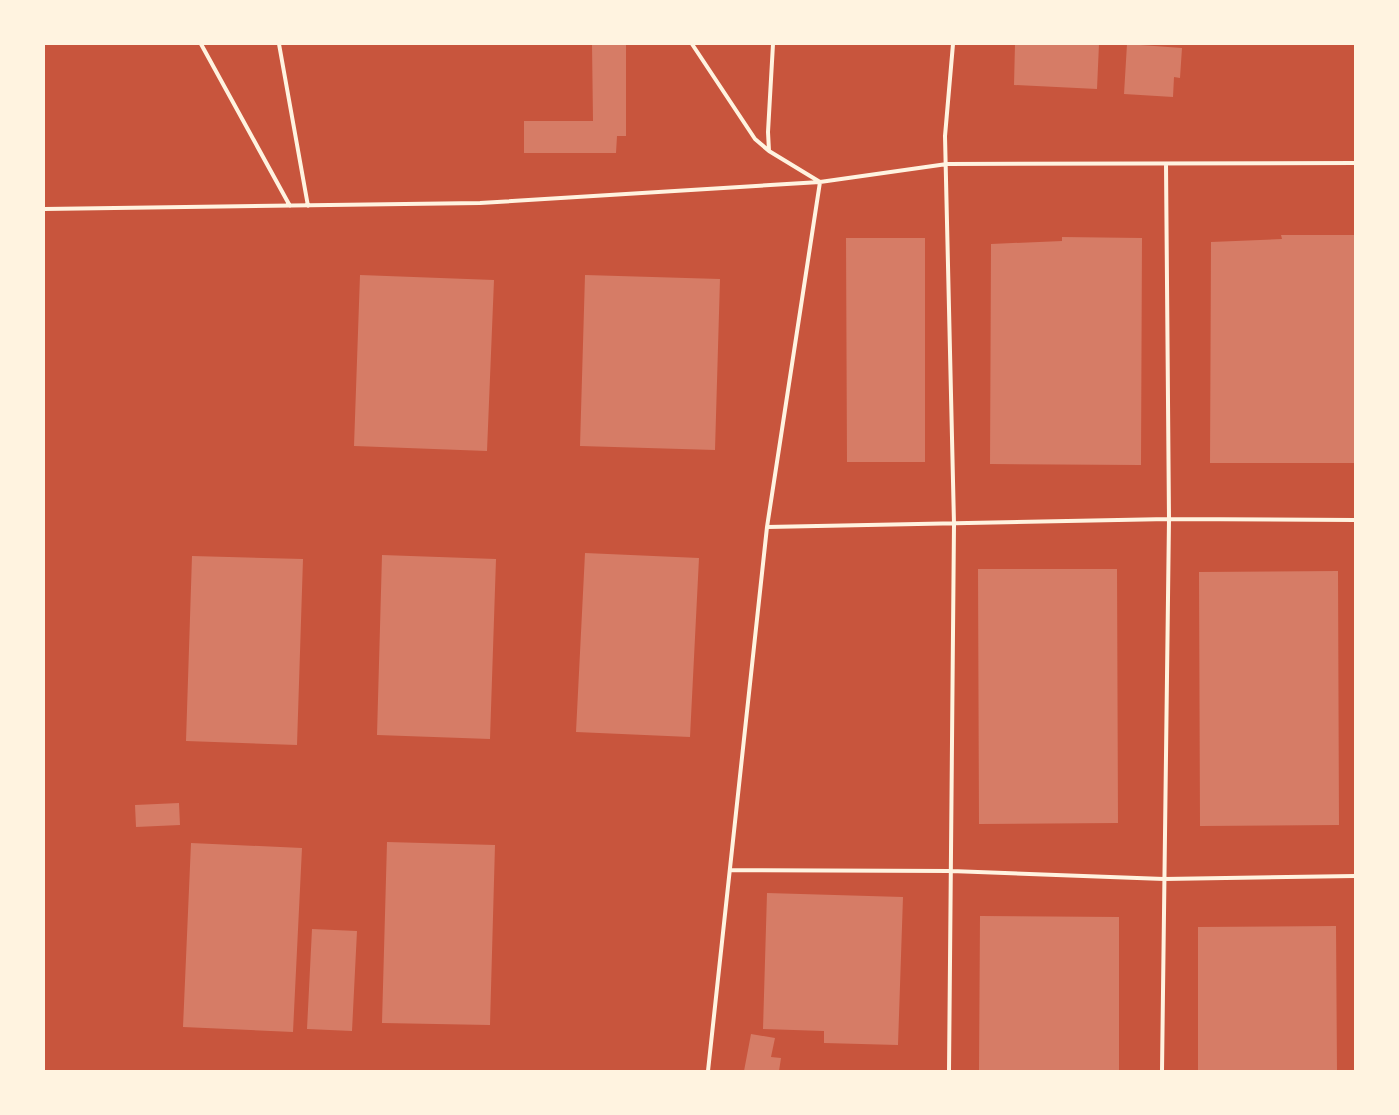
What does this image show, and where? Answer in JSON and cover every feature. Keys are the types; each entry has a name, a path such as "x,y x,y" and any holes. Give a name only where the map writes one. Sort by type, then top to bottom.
{"lane":[{"path":"201,44 290,206"},
{"path":"279,44 308,206"},
{"path":"692,44 755,139 769,151 820,182"},
{"path":"769,151 768,132 773,44"},
{"path":"949,1071 954,524 946,136 953,44"},
{"path":"44,209 480,203 820,182 947,164 1355,164"},
{"path":"1162,1071 1169,519 1166,164"},
{"path":"708,1071 767,527 820,182"},
{"path":"767,527 1169,519 1355,520"},
{"path":"730,870 951,871 1164,879 1355,876"}],"building":[{"path":"592,44 626,44 626,136 617,136 616,153 524,153 524,121 593,121"},
{"path":"1015,44 1099,44 1097,89 1014,85"},
{"path":"1127,44 1182,48 1180,78 1174,77 1173,97 1124,94"},
{"path":"1281,235 1355,235 1355,463 1210,463 1211,242 1282,239"},
{"path":"1062,237 1142,238 1141,465 990,464 991,244 1062,241"},
{"path":"846,238 925,238 925,462 847,462"},
{"path":"360,275 494,280 487,451 354,446"},
{"path":"585,275 720,279 715,450 580,446"},
{"path":"585,553 699,558 690,737 576,732"},
{"path":"382,555 496,559 490,739 377,735"},
{"path":"192,556 303,559 297,745 186,741"},
{"path":"978,569 1117,569 1118,823 979,824"},
{"path":"1338,571 1339,825 1200,826 1199,572"},
{"path":"179,803 180,825 136,827 135,805"},
{"path":"387,842 495,845 490,1025 382,1023"},
{"path":"191,843 302,848 293,1032 183,1027"},
{"path":"767,893 903,897 898,1045 824,1043 824,1031 763,1029"},
{"path":"980,916 1119,917 1119,1071 979,1071"},
{"path":"1336,926 1337,1071 1198,1071 1198,927"},
{"path":"312,929 357,931 352,1031 307,1029"},
{"path":"751,1034 775,1038 771,1057 781,1058 779,1071 744,1071"}]}
